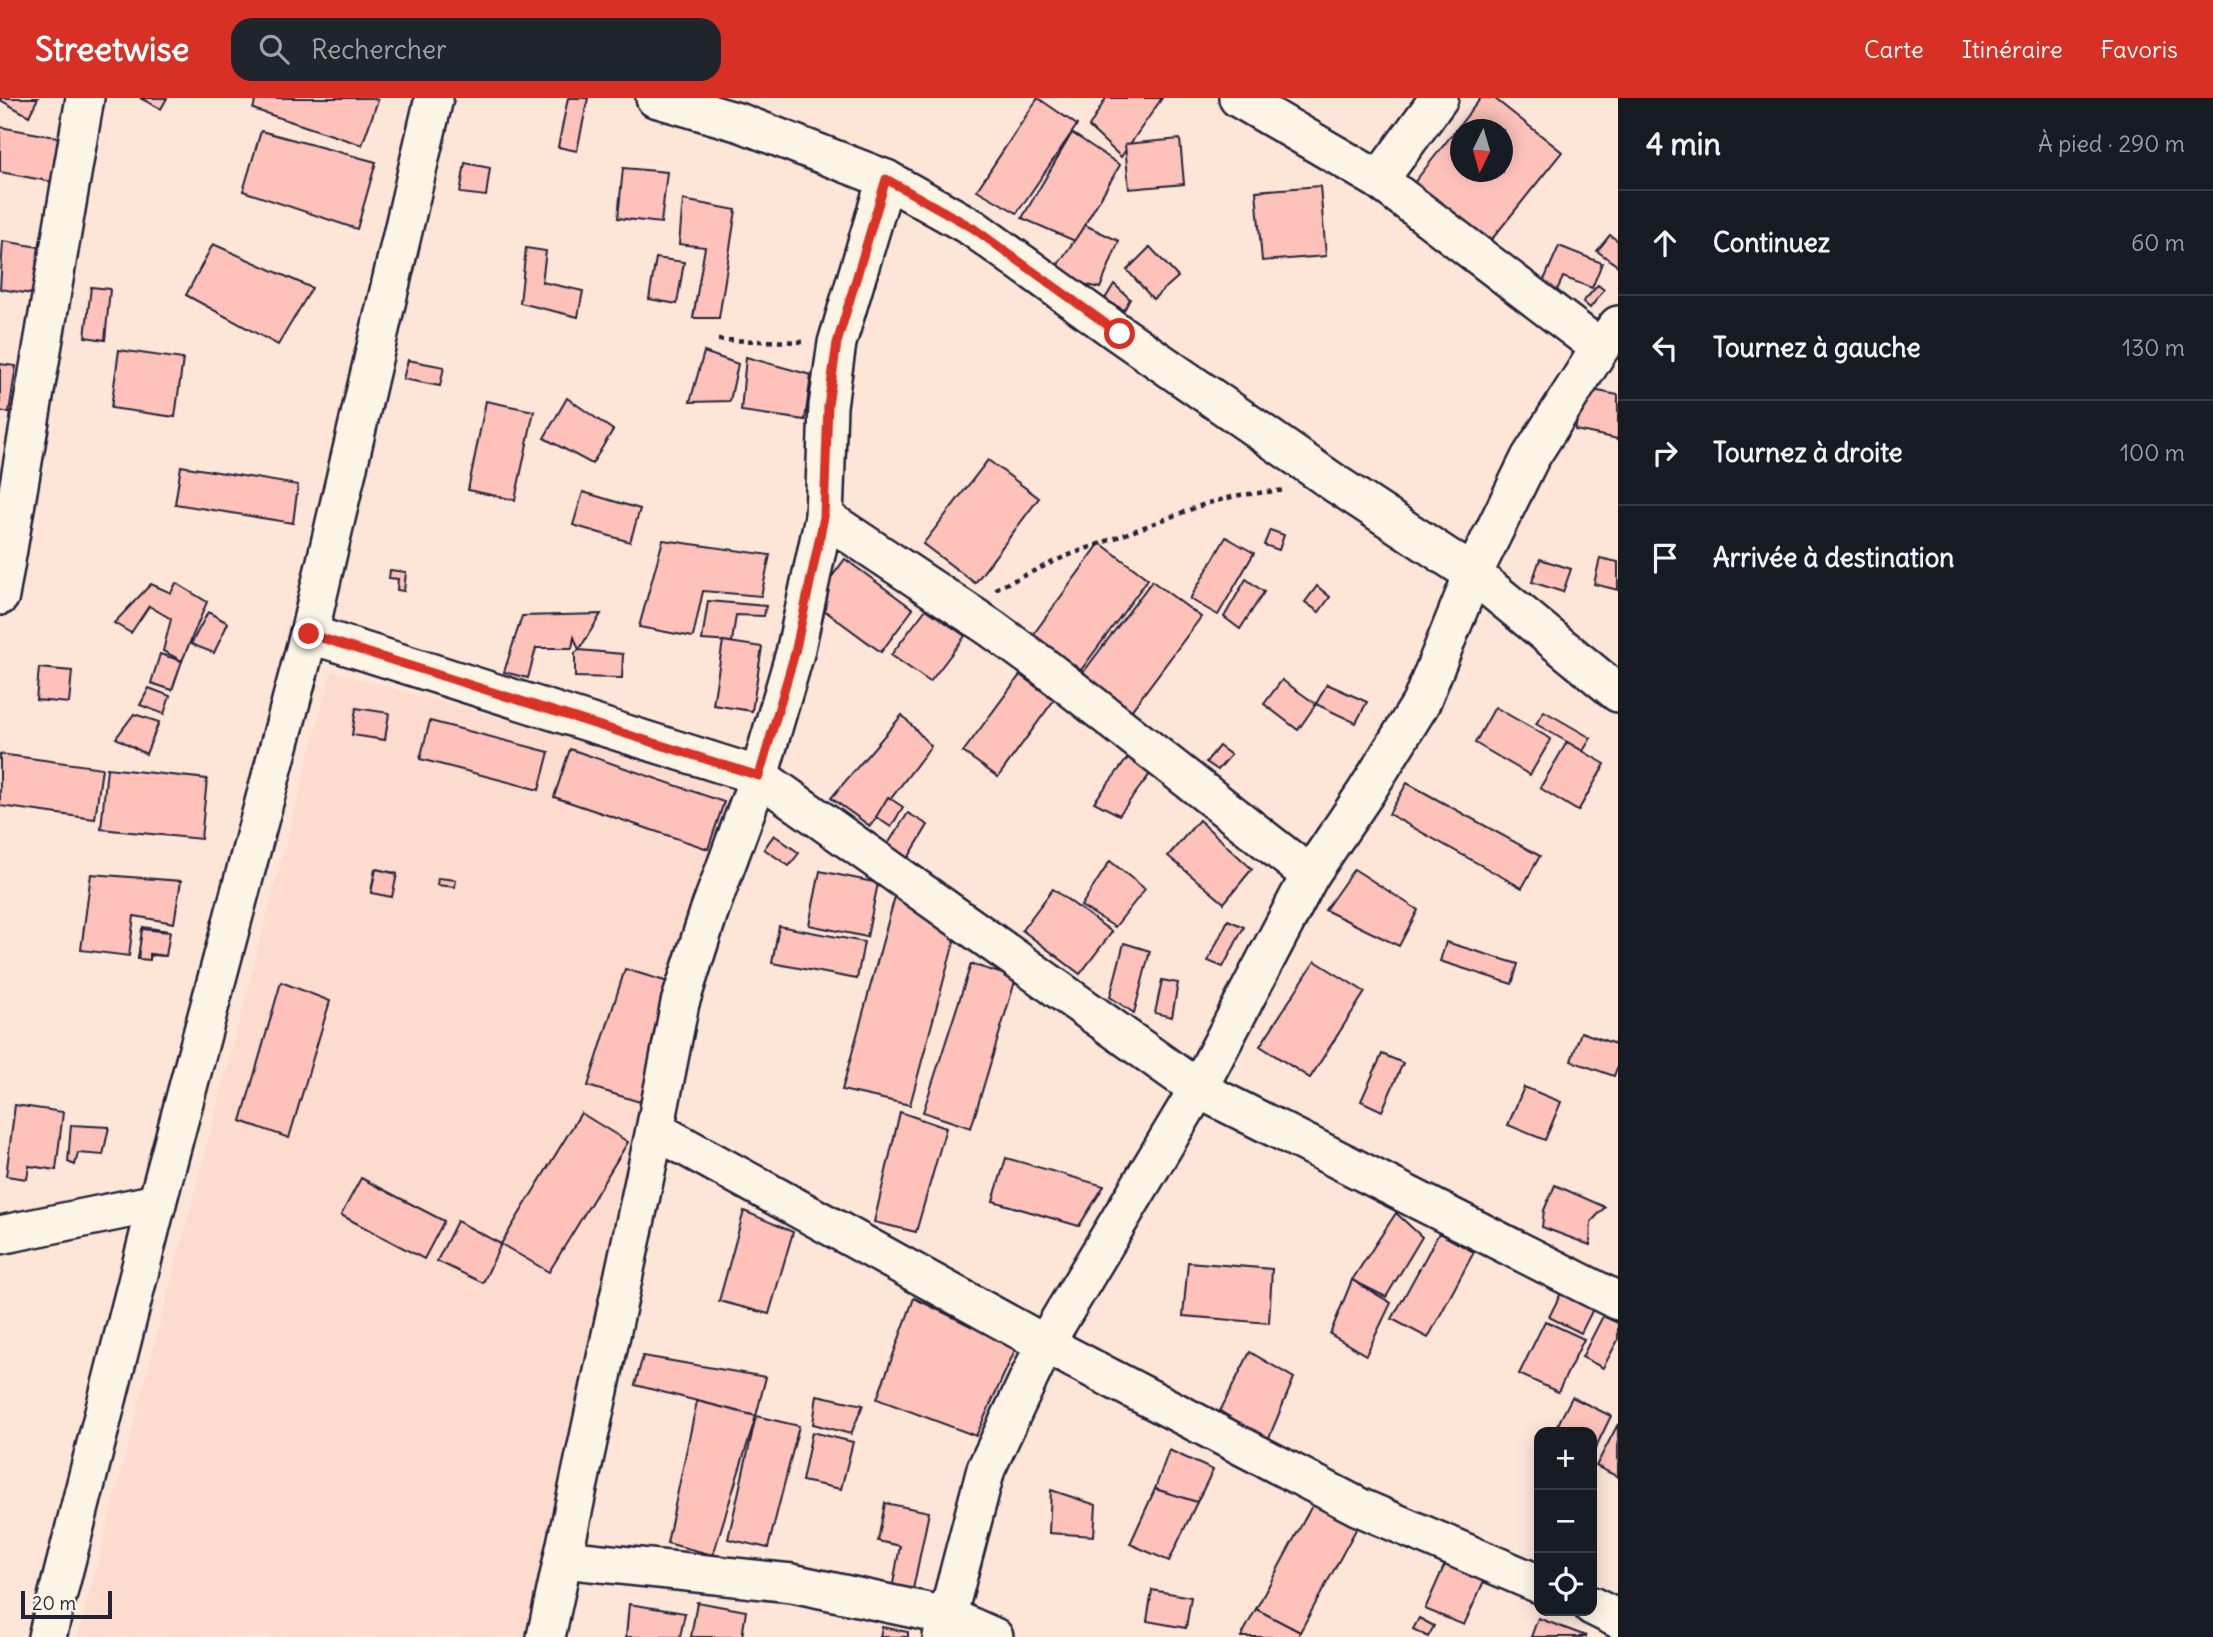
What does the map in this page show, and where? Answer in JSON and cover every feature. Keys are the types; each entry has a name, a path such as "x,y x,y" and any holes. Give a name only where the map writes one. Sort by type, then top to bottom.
{"street":[{"path":"0,596 85,98"},
{"path":"47,1637 157,1203 309,634 434,98"},
{"path":"655,98 741,123 886,179 973,228 1336,484 1473,574 1618,693"},
{"path":"944,1627 986,1469 1045,1344 1198,1089 1310,875 1421,703 1473,574 1530,458 1609,337 1379,180 1238,98"},
{"path":"1379,180 1439,98"},
{"path":"546,1637 680,1003 709,912 759,776 795,653 824,517 828,406 837,343 886,179"},
{"path":"824,517 1043,666 1310,875"},
{"path":"309,634 759,776 1198,1089 1618,1301"},
{"path":"655,1130 1045,1344 1359,1507 1534,1582"},
{"path":"0,1236 157,1203"},
{"path":"563,1559 792,1583 944,1627 994,1637"},
{"path":"1597,1608 1618,1619"}],"path":[{"path":"718,340 837,343"},
{"path":"962,610 979,597 1064,557 1208,503 1240,495 1336,484"}],"shaded area":[{"path":"331,671 738,784 533,1637 78,1637"}],"building":[{"path":"0,98 38,98 29,116"},
{"path":"140,98 167,98 161,109"},
{"path":"256,98 378,100 362,145 253,109"},
{"path":"568,98 588,98 577,151 558,147"},
{"path":"1038,98 1077,125 1017,213 977,190"},
{"path":"1106,98 1162,98 1121,157 1089,127"},
{"path":"1481,98 1494,98 1562,152 1488,244 1413,184 1450,137 1450,182 1513,182 1513,119 1464,119"},
{"path":"0,127 61,138 53,182 0,172"},
{"path":"261,131 376,162 357,229 243,191"},
{"path":"1072,133 1120,165 1075,241 1022,218"},
{"path":"1180,139 1184,184 1129,189 1125,144"},
{"path":"465,163 490,168 486,196 460,193"},
{"path":"623,168 667,172 661,223 618,218"},
{"path":"1320,186 1326,256 1262,261 1256,191"},
{"path":"683,200 736,210 719,318 693,318 705,247 679,244"},
{"path":"1085,225 1119,241 1100,288 1050,276"},
{"path":"1610,235 1618,241 1618,266 1597,251"},
{"path":"3,241 39,247 32,294 0,289"},
{"path":"213,244 312,288 278,345 186,295"},
{"path":"1559,246 1602,263 1592,288 1563,277 1553,299 1540,289"},
{"path":"1150,247 1178,277 1153,299 1127,270"},
{"path":"526,248 546,251 542,282 583,291 578,317 520,303"},
{"path":"656,258 684,262 677,304 649,299"},
{"path":"1114,284 1130,299 1124,310 1105,299"},
{"path":"1598,285 1604,290 1590,308 1583,302"},
{"path":"91,287 110,289 105,340 85,337"},
{"path":"119,350 183,359 175,417 111,408"},
{"path":"704,352 738,364 730,401 690,402"},
{"path":"746,357 811,375 805,420 741,411"},
{"path":"408,360 444,367 440,386 403,379"},
{"path":"0,364 16,366 9,413 0,411"},
{"path":"1583,388 1618,395 1618,439 1575,430"},
{"path":"567,398 613,430 592,464 544,438"},
{"path":"486,401 534,411 515,500 468,490"},
{"path":"988,460 1039,498 975,583 923,544"},
{"path":"181,466 298,485 293,523 175,504"},
{"path":"583,492 640,509 630,542 573,525"},
{"path":"1270,530 1284,535 1279,550 1264,545"},
{"path":"1226,537 1254,553 1218,615 1190,599"},
{"path":"663,540 770,555 761,596 703,591 693,637 639,627"},
{"path":"1100,543 1148,579 1078,674 1030,639"},
{"path":"1600,558 1618,562 1618,590 1594,584"},
{"path":"845,559 913,609 881,652 813,602"},
{"path":"1540,559 1571,569 1563,592 1532,582"},
{"path":"390,570 406,572 404,591 397,590 398,579 389,578"},
{"path":"1246,579 1264,592 1240,629 1224,617"},
{"path":"1152,581 1201,617 1128,715 1079,678"},
{"path":"176,583 207,602 182,661 163,651 171,619 149,606 131,633 114,623 151,584 171,593"},
{"path":"1317,586 1330,597 1319,612 1305,602"},
{"path":"708,601 766,606 764,616 736,615 732,642 702,640"},
{"path":"926,609 965,636 930,682 891,655"},
{"path":"208,612 228,623 214,653 191,644"},
{"path":"601,614 579,650 574,637 572,648 536,648 528,678 504,672 522,616"},
{"path":"723,641 762,647 752,711 713,705"},
{"path":"579,650 623,654 622,678 575,677 575,653"},
{"path":"160,654 182,661 172,690 151,683"},
{"path":"39,668 72,671 69,703 36,700"},
{"path":"1020,675 1054,700 998,777 963,752"},
{"path":"1282,680 1316,704 1298,730 1264,704"},
{"path":"1327,684 1367,702 1356,723 1316,704"},
{"path":"149,688 170,696 164,714 140,705"},
{"path":"1495,707 1551,739 1530,775 1475,743"},
{"path":"356,708 389,713 385,740 352,735"},
{"path":"1544,711 1591,738 1583,751 1536,724"},
{"path":"134,714 159,722 146,754 116,738"},
{"path":"902,715 931,746 870,826 831,798"},
{"path":"430,721 549,752 539,790 420,759"},
{"path":"1567,742 1605,764 1578,811 1540,788"},
{"path":"1219,746 1231,755 1218,770 1206,762"},
{"path":"570,749 724,802 708,849 554,797"},
{"path":"1134,750 1156,766 1119,815 1094,802"},
{"path":"0,754 102,768 95,819 0,806"},
{"path":"107,768 207,779 201,839 101,829"},
{"path":"1407,783 1540,856 1522,888 1389,814"},
{"path":"888,797 903,807 891,827 876,817"},
{"path":"908,813 928,825 905,863 884,850"},
{"path":"1199,820 1252,869 1224,903 1168,856"},
{"path":"774,835 799,853 789,866 764,849"},
{"path":"1110,861 1145,889 1115,927 1081,906"},
{"path":"375,869 396,873 391,896 371,892"},
{"path":"376,869 397,874 392,897 371,893"},
{"path":"1354,869 1418,910 1399,946 1325,910"},
{"path":"820,871 878,883 867,937 809,925"},
{"path":"91,874 181,881 174,923 134,916 129,956 81,950"},
{"path":"438,878 456,880 455,887 437,885"},
{"path":"897,889 957,931 910,1105 842,1090"},
{"path":"1053,889 1112,932 1080,974 1022,930"},
{"path":"1228,920 1244,927 1223,967 1208,961"},
{"path":"779,926 864,942 857,979 772,963"},
{"path":"143,927 169,931 165,956 138,958"},
{"path":"142,929 170,932 166,956 150,954 150,960 138,959"},
{"path":"1446,942 1518,964 1512,984 1440,961"},
{"path":"1124,943 1150,951 1134,1013 1110,997"},
{"path":"1315,961 1365,992 1310,1078 1260,1046"},
{"path":"971,964 1016,978 971,1128 923,1112"},
{"path":"625,969 678,985 640,1102 588,1086"},
{"path":"1162,980 1178,983 1172,1017 1155,1013"},
{"path":"281,982 330,1001 289,1138 241,1121"},
{"path":"1581,1032 1618,1045 1618,1065 1614,1076 1571,1061"},
{"path":"1382,1054 1403,1063 1382,1111 1361,1101"},
{"path":"1524,1087 1561,1102 1545,1140 1508,1125"},
{"path":"15,1105 63,1112 56,1170 29,1166 27,1179 6,1176"},
{"path":"900,1112 946,1128 916,1232 874,1222"},
{"path":"581,1113 628,1142 549,1272 501,1244"},
{"path":"71,1125 109,1127 103,1155 78,1153 75,1165 68,1162"},
{"path":"1006,1158 1104,1186 1079,1226 993,1201"},
{"path":"361,1178 444,1221 424,1259 341,1215"},
{"path":"1555,1185 1605,1207 1591,1222 1590,1245 1542,1227 1544,1210"},
{"path":"744,1211 793,1232 769,1314 719,1301"},
{"path":"1396,1213 1422,1237 1386,1297 1352,1280"},
{"path":"457,1221 501,1244 483,1283 437,1261"},
{"path":"1439,1233 1474,1252 1428,1338 1392,1319"},
{"path":"1188,1262 1272,1269 1269,1323 1183,1316"},
{"path":"1352,1280 1391,1303 1366,1355 1330,1334"},
{"path":"1561,1293 1593,1309 1581,1333 1549,1317"},
{"path":"914,1298 1016,1348 976,1436 877,1399"},
{"path":"1603,1316 1618,1323 1618,1340 1603,1368 1582,1357"},
{"path":"1545,1321 1584,1339 1558,1392 1519,1374"},
{"path":"1250,1352 1294,1378 1268,1440 1220,1411"},
{"path":"643,1356 766,1377 756,1416 635,1385"},
{"path":"817,1395 863,1405 851,1434 813,1424"},
{"path":"1572,1397 1611,1416 1597,1445 1597,1427 1557,1427"},
{"path":"697,1401 756,1416 713,1555 667,1543"},
{"path":"756,1416 799,1426 768,1548 728,1539"},
{"path":"1618,1424 1618,1477 1597,1464"},
{"path":"812,1432 853,1442 841,1489 802,1481"},
{"path":"1169,1450 1213,1470 1197,1502 1155,1489"},
{"path":"1155,1489 1197,1502 1169,1561 1130,1544"},
{"path":"1051,1490 1096,1505 1094,1536 1049,1533"},
{"path":"1315,1500 1359,1524 1300,1632 1256,1609"},
{"path":"885,1503 929,1512 912,1594 892,1589 900,1546 878,1541"},
{"path":"1445,1564 1484,1581 1464,1625 1425,1609"},
{"path":"1152,1590 1191,1597 1186,1628 1147,1621"},
{"path":"697,1602 746,1611 742,1637 691,1637"},
{"path":"629,1604 685,1613 680,1637 626,1637"},
{"path":"1256,1609 1300,1632 1298,1637 1241,1637"},
{"path":"1419,1618 1434,1626 1428,1637 1413,1629"},
{"path":"1538,1618 1586,1636 1586,1637 1531,1637"},
{"path":"882,1627 908,1632 908,1637 880,1637"}],"route":[{"path":"309,634 759,776 795,653 824,517 828,406 837,343 886,179 973,228 1120,334"}]}
